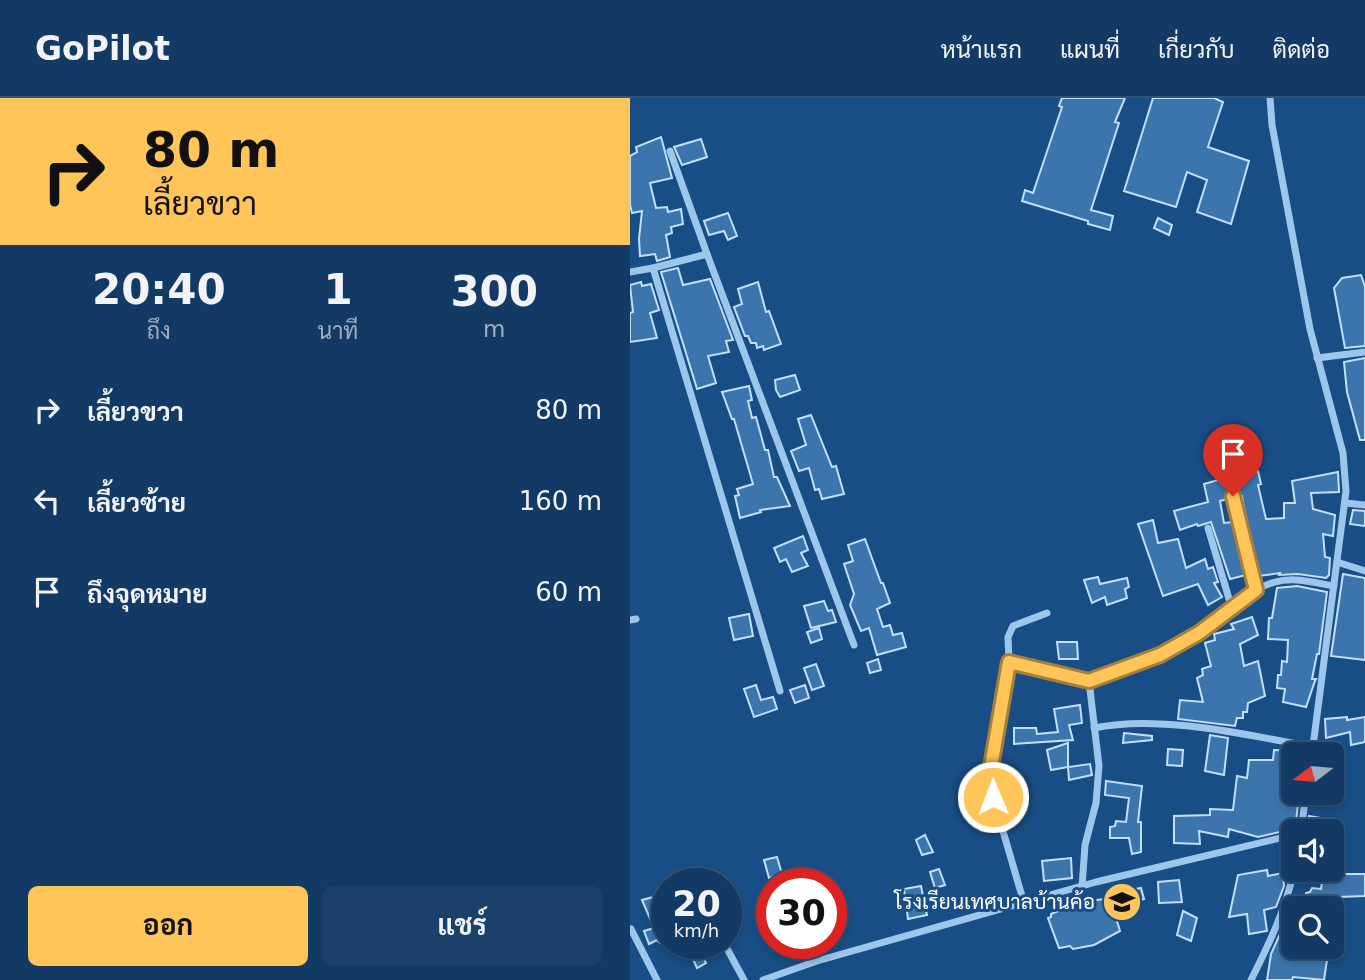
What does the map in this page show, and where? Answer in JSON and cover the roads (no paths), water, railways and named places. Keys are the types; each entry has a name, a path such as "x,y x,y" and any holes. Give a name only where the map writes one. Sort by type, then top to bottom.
{"street":[{"path":"1270,98 1272,125 1317,358 1343,453 1346,491 1313,742"},
{"path":"670,151 854,645"},
{"path":"630,271 707,254"},
{"path":"653,268 780,691"},
{"path":"1317,358 1365,352"},
{"path":"1233,496 1256,590"},
{"path":"1345,503 1365,505"},
{"path":"1208,528 1232,609"},
{"path":"1337,562 1365,571"},
{"path":"1009,662 1089,681 1160,655 1199,633 1256,590 1275,582 1291,579 1334,586"},
{"path":"1024,903 993,797 991,767 1009,662 1009,637 1013,626 1047,613"},
{"path":"1082,887 1085,845 1096,803 1099,766 1089,681"},
{"path":"1094,728 1140,722 1236,733 1281,743"},
{"path":"763,980 817,961 1082,887 1281,838"},
{"path":"1251,980 1281,916 1292,882"},
{"path":"631,929 657,980"},
{"path":"733,959 744,980"}],"place":[{"name":"โรงเรียนเทศบาลบ้านค้อ","path":"1122,902"}]}
